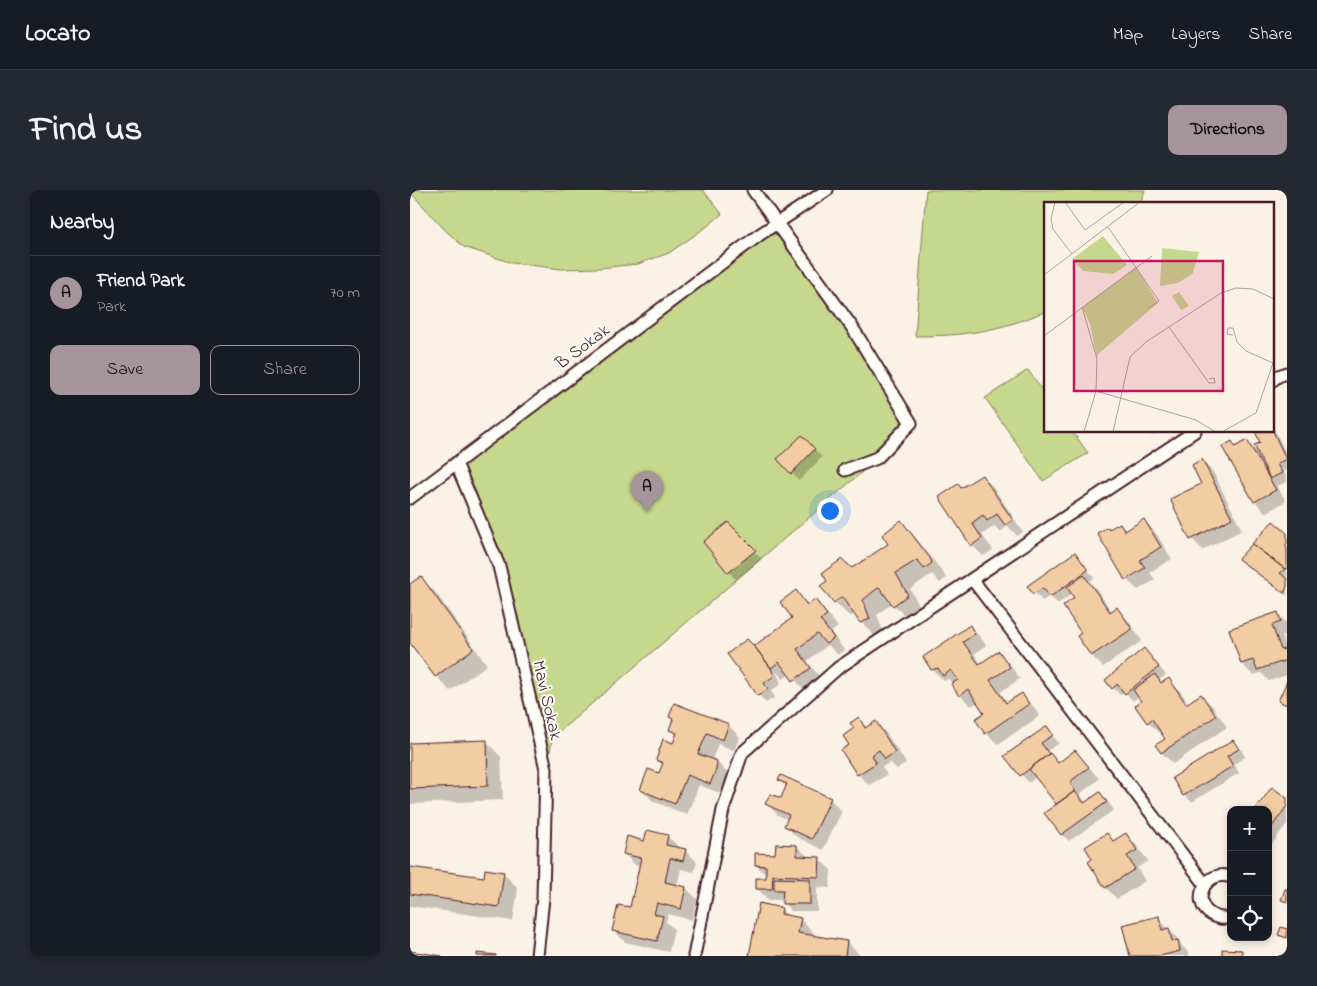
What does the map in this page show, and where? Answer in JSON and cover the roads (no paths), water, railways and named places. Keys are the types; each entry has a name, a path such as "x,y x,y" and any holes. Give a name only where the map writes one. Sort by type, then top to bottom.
{"lane":[{"path":"753,190 852,327 912,423 877,458 846,470"},
{"name":"B Sokak","path":"410,498 776,222 827,190"},
{"path":"1274,379 1287,373"},
{"path":"694,956 724,810 742,753 838,668 1193,432"},
{"name":"Mavi Sokak","path":"456,463 499,566 546,769 543,898 537,956"},
{"path":"972,579 1205,884"},
{"path":"1227,875 1216,876 1205,884 1201,900 1204,908 1209,913 1217,918 1227,918"}],"place":[{"name":"Friend Park","path":"647,512"}]}
